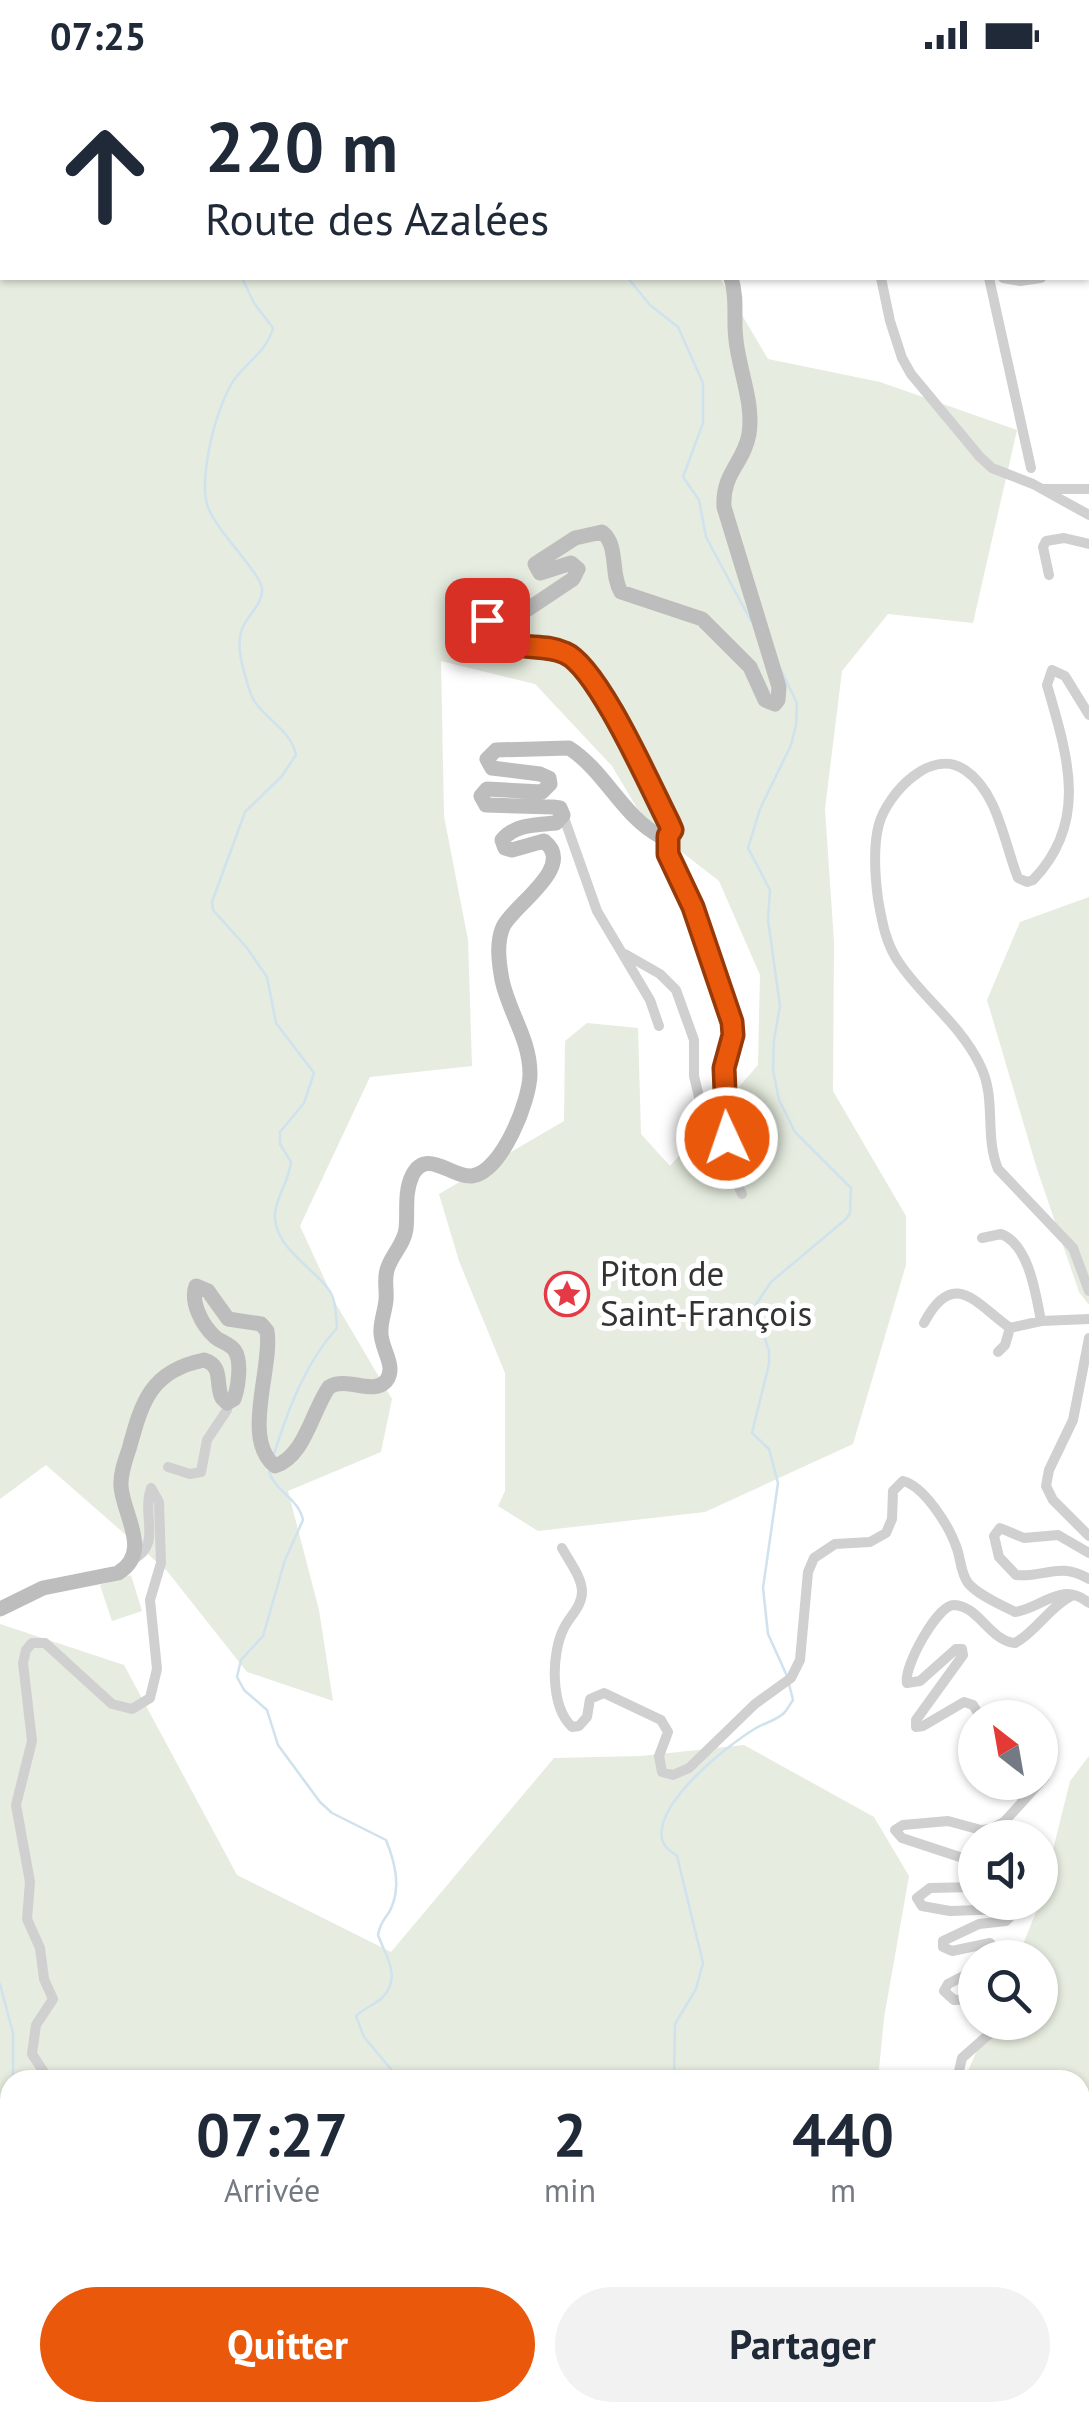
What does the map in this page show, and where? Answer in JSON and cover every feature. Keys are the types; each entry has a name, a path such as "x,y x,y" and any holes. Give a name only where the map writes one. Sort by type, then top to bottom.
{"main road":[{"path":"0,1609 43,1588 118,1573 132,1560 136,1544 121,1492 121,1476 144,1400 159,1380 204,1360 215,1367 219,1392 228,1402 238,1388 237,1356 203,1320 194,1300 196,1286 208,1292 228,1319 261,1324 268,1332 260,1406 265,1454 275,1466 283,1464 300,1444 328,1388 344,1382 374,1387 388,1377 390,1363 380,1333 386,1272 405,1236 412,1174 422,1165 435,1163 459,1174 479,1174 494,1160 520,1119 529,1090 528,1054 503,984 499,939 507,920 548,875 552,858 544,841 512,850 505,848 502,840 509,832 537,823 556,823 563,815 560,808 553,806 486,805 481,796 492,788 542,792 550,784 550,778 540,774 492,768 486,758 488,754 496,750 570,748 644,826 660,836 668,836 672,830 586,671 565,653 528,649 502,640 486,627 487,617 516,618 573,578 578,570 571,563 545,573 540,573 535,564 575,538 602,532 611,542 621,592 702,620 750,667 765,700 775,704 778,700 779,688 724,507 726,482 744,450 750,423 735,336 737,300 732,280"}],"street":[{"path":"882,280 895,340 911,374 985,463 1089,515"},
{"path":"989,280 1031,468"},
{"path":"1043,490 1089,488"},
{"path":"1049,575 1043,547 1046,541 1064,538 1089,544"},
{"path":"1089,715 1065,676 1052,670 1047,684 1069,764 1073,814 1066,841 1033,880 1018,878 982,788 965,770 950,764 931,766 903,786 887,805 876,850 878,897 885,934 894,954 974,1053 989,1088 993,1152 998,1169 1073,1248 1089,1290"},
{"path":"563,815 592,902 650,1000 658,1026"},
{"path":"668,836 668,854 693,907 732,1022 733,1035 724,1068 729,1166 742,1194"},
{"path":"620,951 660,974 676,990 694,1040 694,1076 706,1126"},
{"path":"982,1238 1001,1234 1016,1244 1041,1321"},
{"path":"924,1322 942,1299 962,1294 980,1302 1010,1328"},
{"path":"1010,1328 1041,1321 1089,1319"},
{"path":"998,1352 1005,1345 1010,1328"},
{"path":"1089,1338 1073,1420 1049,1470 1046,1486 1053,1500 1089,1536"},
{"path":"168,1467 190,1474 202,1472 207,1440 228,1402"},
{"path":"562,1548 582,1592 558,1646 556,1688 565,1719 572,1727 579,1726 590,1699 604,1692 662,1720 668,1732 659,1762 662,1772 668,1774 689,1768 755,1704 795,1672 804,1640 808,1572 814,1558 834,1544 870,1542 886,1533 892,1518 893,1492 903,1481 915,1485 926,1497 953,1538 964,1575 975,1590 1015,1612 1054,1594 1078,1596 1089,1603"},
{"path":"42,2070 32,2054 36,2025 52,2000 44,1979 40,1948 27,1920 30,1882 16,1805 32,1741 24,1657 28,1646 45,1643 112,1704 132,1708 150,1698 157,1670 150,1600 161,1563 159,1502 151,1488 147,1506 149,1546 132,1560"},
{"path":"1089,1552 1058,1535 1024,1538 1000,1528 994,1536 999,1557 1016,1575 1055,1569 1076,1572 1089,1579"},
{"path":"958,1706 916,1727 916,1720 963,1655 961,1648 956,1649 920,1680 906,1683 907,1669 936,1614 948,1606 961,1606 1001,1639 1015,1643 1028,1635 1048,1611 1071,1596"},
{"path":"1003,1820 1021,1800"},
{"path":"958,1824 903,1825 896,1830 902,1838 958,1856"},
{"path":"958,1887 930,1888 917,1898 922,1906 934,1910 958,1910"},
{"path":"958,1950 943,1947 943,1942 980,1924 1008,1920"},
{"path":"958,1979 944,1990 958,2000"},
{"path":"959,2070 962,2058 982,2040"}],"shaded area":[{"path":"0,280 721,280 768,359 880,382 1017,430 973,623 888,614 842,671 825,809 834,942 833,1091 906,1216 906,1265 853,1444 705,1512 538,1531 498,1506 505,1491 505,1373 459,1261 439,1194 564,1121 565,1041 587,1023 638,1028 641,1134 670,1166 758,1065 760,975 719,881 647,825 612,766 535,684 441,661 444,816 468,940 472,1066 370,1077 300,1226 336,1304 392,1399 381,1452 288,1491 319,1610 333,1701 247,1672 167,1571 46,1465 0,1499"},
{"path":"1089,897 1089,1305 1079,1292 1037,1169 987,1000 1020,922"},
{"path":"131,1575 142,1611 112,1621 100,1585"},
{"path":"0,1624 124,1665 237,1875 391,1952 554,1758 641,1756 744,1745 874,1817 909,1876 879,2070 0,2070"},
{"path":"1089,1756 1089,2070 968,2070 982,2040 1058,2040 1058,1940 1025,1940 1033,1920 1058,1920 1058,1829 1070,1781"}],"waterway":[{"path":"243,280 273,328 223,402 207,459 205,494 213,517 260,582 260,600 240,636 241,659 253,698 288,737 296,755 282,776 245,812 212,902 213,910 267,977 276,1023 314,1073 304,1103 280,1132 280,1144 291,1162 278,1201 276,1226 287,1246 331,1294 337,1328 307,1372 274,1454"},
{"path":"630,280 650,305 678,327 703,383 703,423 683,477 699,500 706,537 751,621"},
{"path":"781,670 797,703 796,725 748,848 770,890 768,920 780,1006 773,1070 779,1100 795,1132 851,1188 846,1219 771,1282 755,1306 769,1351 769,1364 752,1433 769,1449 778,1483 763,1588 768,1634 787,1676"},
{"path":"269,1472 297,1506 303,1520 285,1560 263,1636 241,1660 237,1677 244,1690 267,1710 278,1745 320,1802 332,1813 386,1840 394,1864 396,1889 378,1935 392,1973 391,1981 383,1997 356,2016 364,2037 392,2070"},
{"path":"674,2070 675,2024 696,1989 703,1963 677,1856 662,1839 663,1824 681,1792 712,1761 785,1711 793,1700 789,1684"},
{"path":"0,1984 13,2033 13,2070"}],"place":[{"name":"Piton de Saint-François","path":"567,1294"}],"route":[{"path":"487,620 486,627 502,640 528,649 565,653 577,661 595,682 669,823 672,830 668,854 693,907 732,1022 733,1035 724,1068 727,1138"}]}
